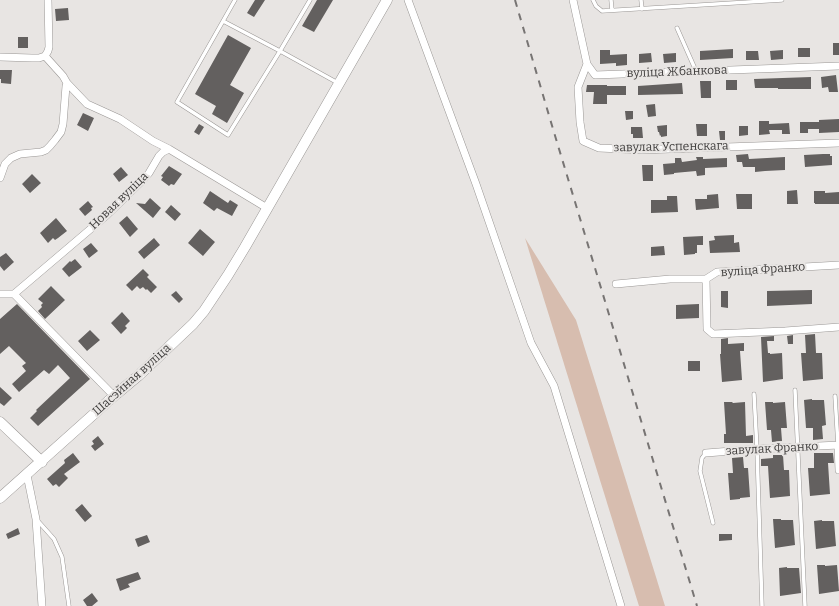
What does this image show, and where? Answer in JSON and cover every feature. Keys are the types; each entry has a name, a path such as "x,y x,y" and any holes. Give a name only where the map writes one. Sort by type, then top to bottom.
{"main road":[{"name":"Шасэйная вуліца","path":"0,498 138,376 204,312 245,247 386,0"},
{"path":"0,422 42,462"}],"street":[{"path":"0,57 39,58 45,56 49,47 48,0"},
{"path":"408,0 476,184 531,343 554,386 621,606"},
{"path":"573,0 587,64"},
{"path":"45,56 86,104 120,119 153,141 267,208"},
{"name":"вуліца Жбанкова","path":"587,64 595,75 839,66"},
{"name":"завулак Успенскага","path":"587,64 578,87 580,122 583,142 599,148 642,150 839,143"},
{"path":"0,178 6,164 11,158 20,154 41,152 46,150 55,140 63,124 67,83"},
{"name":"Новая вуліца","path":"14,294 107,214 143,180 159,156 168,149"},
{"name":"вуліца Франко","path":"616,284 670,279 706,279 717,272 839,265"},
{"path":"706,279 707,329 713,334 839,327"},
{"path":"0,294 14,294 114,396"},
{"path":"838,445 839,470"},
{"name":"завулак Франко","path":"706,453 838,445"},
{"path":"27,475 36,519 42,606"}],"lane":[{"path":"235,0 177,102 228,135 310,0"},
{"path":"594,0 596,6 602,11 782,0"},
{"path":"610,0 612,10"},
{"path":"641,0 642,9"},
{"path":"223,21 339,83"},
{"path":"677,28 696,72"},
{"path":"795,390 805,606"},
{"path":"754,394 762,606"},
{"path":"835,396 838,445"},
{"path":"706,453 702,458 700,471 713,523"},
{"path":"36,519 54,539 62,557 69,606"}],"shaded area":[{"path":"525,238 576,320 665,606 639,606"}],"building":[{"path":"255,0 265,0 254,17 247,13"},
{"path":"317,0 333,0 314,32 302,26"},
{"path":"68,8 69,20 56,21 55,9"},
{"path":"228,35 251,48 230,85 244,93 227,123 212,114 216,106 195,94"},
{"path":"18,37 28,37 28,48 18,48"},
{"path":"833,43 839,43 839,55 833,55"},
{"path":"798,48 810,48 810,57 798,57"},
{"path":"733,49 733,58 700,60 700,51"},
{"path":"600,50 610,50 610,55 627,54 627,65 616,66 616,63 600,64"},
{"path":"783,50 783,59 771,60 770,51"},
{"path":"746,51 758,51 759,60 746,60"},
{"path":"651,53 652,62 639,63 639,54"},
{"path":"676,53 676,62 664,63 663,54"},
{"path":"0,70 12,70 11,84 1,83"},
{"path":"836,75 838,92 829,92 828,87 822,88 821,77"},
{"path":"811,77 811,89 755,88 754,79"},
{"path":"726,80 737,80 737,90 726,90"},
{"path":"700,81 711,81 711,98 701,98"},
{"path":"682,83 683,94 638,95 638,86"},
{"path":"587,85 626,86 626,95 607,95 607,104 593,104 594,92 586,92"},
{"path":"655,104 656,116 648,117 646,105"},
{"path":"625,111 633,111 633,119 626,120"},
{"path":"83,113 94,118 88,131 77,125"},
{"path":"839,119 839,132 819,133 819,129 808,129 808,133 800,133 800,122 819,122 819,120"},
{"path":"759,121 769,121 769,124 789,123 790,134 782,134 782,130 769,130 770,134 759,135"},
{"path":"199,124 204,127 199,135 194,132"},
{"path":"696,124 707,124 707,136 697,136"},
{"path":"667,125 667,136 661,137 657,126"},
{"path":"739,126 748,126 748,135 739,136"},
{"path":"631,127 642,127 643,138 633,138 633,134 631,134"},
{"path":"719,131 725,131 725,140 720,140"},
{"path":"748,154 749,159 785,157 785,170 755,172 755,167 743,167 742,162 737,162 736,155"},
{"path":"830,154 830,156 832,156 832,165 805,167 804,155"},
{"path":"696,157 703,157 703,159 727,158 727,167 705,168 705,175 697,176 696,171 664,175 663,164 675,163 675,158 681,158 682,162 697,160"},
{"path":"642,165 653,165 653,181 643,181"},
{"path":"169,166 182,174 174,185 171,184 169,186 161,180 163,177 161,176"},
{"path":"121,167 128,175 119,182 113,174"},
{"path":"32,174 41,183 30,193 22,184"},
{"path":"797,190 798,204 787,204 787,191"},
{"path":"210,191 228,203 230,200 238,205 232,216 217,208 214,211 203,203"},
{"path":"814,191 825,191 825,193 839,192 839,204 815,204"},
{"path":"718,194 719,208 696,210 695,199 707,199 707,195"},
{"path":"736,194 752,194 752,209 737,209"},
{"path":"667,196 677,196 678,212 651,213 651,200 667,200"},
{"path":"150,198 161,208 153,218 136,203 145,204"},
{"path":"88,201 93,207 91,208 92,210 85,216 79,209"},
{"path":"171,205 181,214 175,221 165,212"},
{"path":"127,216 138,229 130,237 119,223"},
{"path":"56,218 67,231 55,240 53,238 48,243 40,233"},
{"path":"200,229 215,242 203,256 188,243"},
{"path":"734,235 734,243 739,242 740,252 710,253 709,241 715,240 714,236"},
{"path":"703,236 703,245 697,245 697,253 684,255 683,237"},
{"path":"154,238 160,245 144,259 138,252"},
{"path":"91,243 98,251 89,258 83,249"},
{"path":"664,246 665,255 651,256 651,247"},
{"path":"6,253 14,262 4,271 0,266 0,257"},
{"path":"75,259 82,267 69,277 62,269 70,261 71,262"},
{"path":"143,269 149,275 147,277 157,287 151,293 143,287 140,289 137,286 132,291 126,285"},
{"path":"51,286 65,300 45,319 38,311 42,307 41,305 43,303 38,299"},
{"path":"812,290 812,304 767,306 767,291"},
{"path":"176,291 183,299 179,303 171,295"},
{"path":"721,291 728,291 728,308 721,307"},
{"path":"17,304 90,379 38,426 30,418 37,411 36,410 70,378 58,365 49,374 44,370 19,392 12,384 26,371 22,366 26,363 9,346 0,354 0,319"},
{"path":"699,304 699,318 676,319 676,305"},
{"path":"122,312 130,321 125,326 127,328 121,334 111,323"},
{"path":"90,330 100,340 87,351 78,341"},
{"path":"815,334 816,353 822,353 823,379 803,381 801,353 806,353 805,335"},
{"path":"793,335 793,344 788,344 787,336"},
{"path":"774,336 774,341 767,341 768,353 782,353 783,379 763,382 761,337"},
{"path":"728,338 728,344 744,343 744,351 740,351 742,380 722,382 720,354 721,339"},
{"path":"688,361 700,361 700,371 688,371"},
{"path":"0,387 12,398 4,406 0,403"},
{"path":"804,400 824,400 826,425 822,426 823,439 813,440 813,428 806,428"},
{"path":"724,402 745,402 746,436 753,435 753,443 724,443 724,434 726,434"},
{"path":"765,402 785,402 787,428 781,428 782,441 772,442 771,430 767,430"},
{"path":"98,436 104,444 95,451 91,446 94,444 92,441"},
{"path":"73,453 80,462 64,474 68,478 59,487 56,484 53,486 47,479 65,463 64,460"},
{"path":"814,453 833,453 834,463 828,463 830,494 810,496 808,468 814,468"},
{"path":"773,455 783,455 784,470 789,470 790,496 770,498 768,466 761,466 761,459 773,458"},
{"path":"743,457 744,468 748,468 750,497 730,500 728,473 733,473 732,458"},
{"path":"82,504 92,516 85,522 75,510"},
{"path":"773,519 793,520 795,545 775,548"},
{"path":"814,521 834,521 836,546 816,549"},
{"path":"18,528 20,534 8,539 6,534"},
{"path":"719,534 732,534 732,540 719,541"},
{"path":"147,535 150,542 138,547 135,539"},
{"path":"817,565 837,565 839,591 819,594"},
{"path":"779,568 799,568 801,593 780,596"},
{"path":"138,572 141,579 128,584 130,587 120,591 116,579"},
{"path":"92,593 98,601 92,606 87,606 83,600"}],"railway":[{"path":"515,0 697,606"}]}
